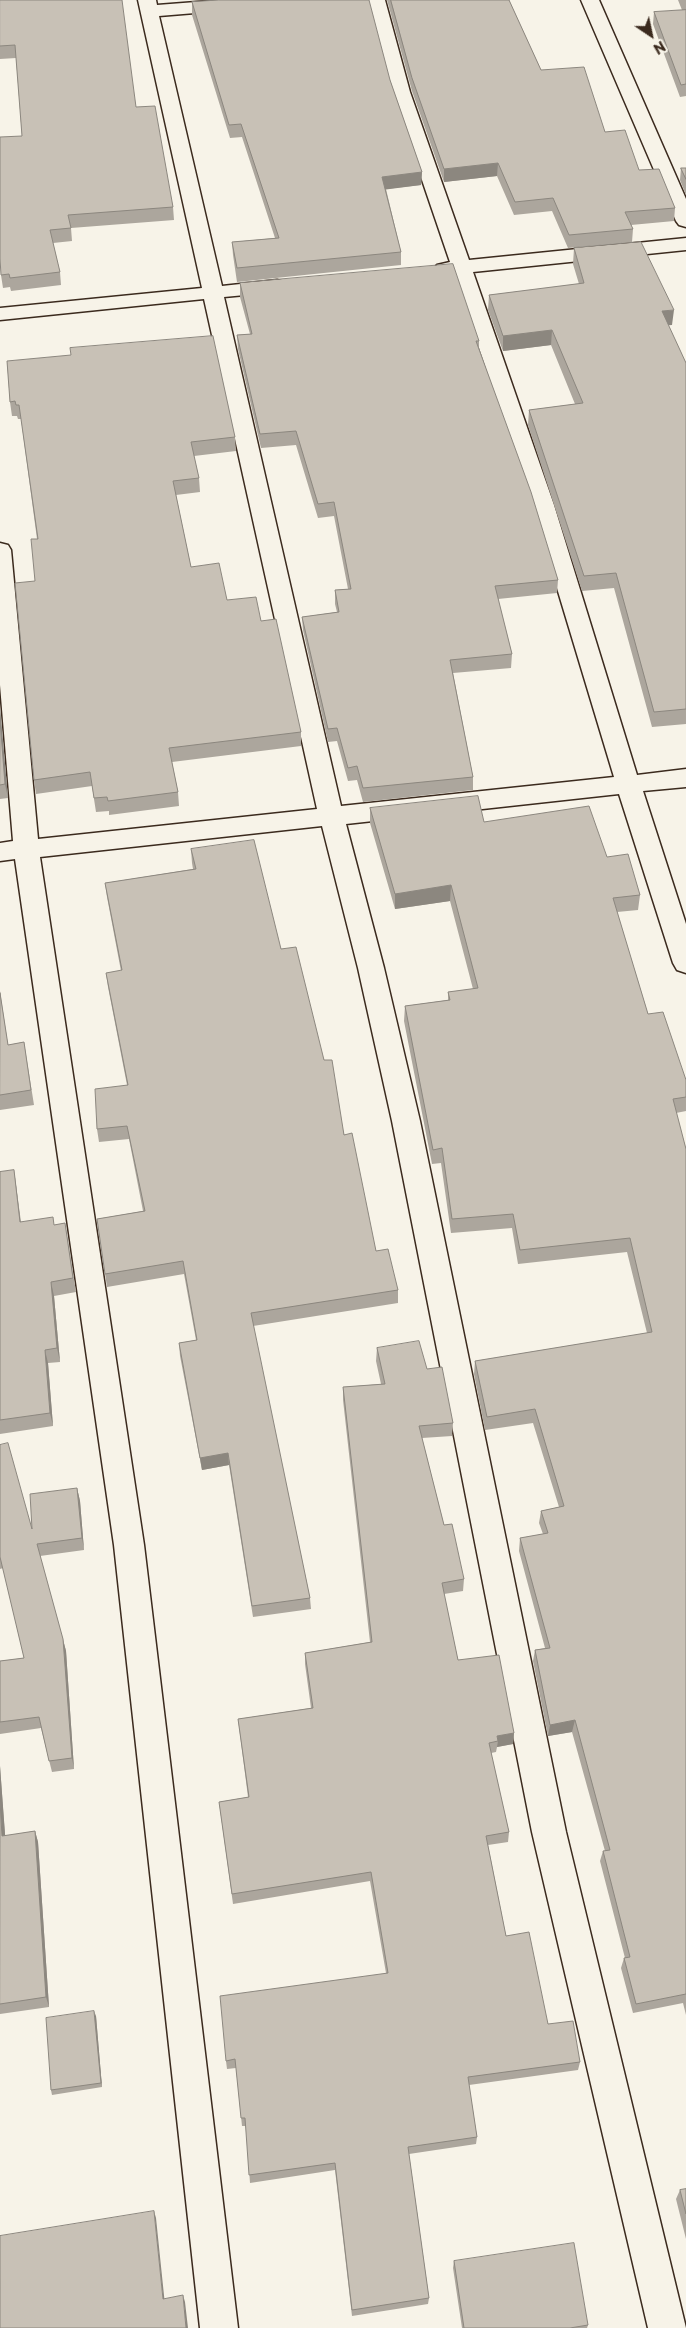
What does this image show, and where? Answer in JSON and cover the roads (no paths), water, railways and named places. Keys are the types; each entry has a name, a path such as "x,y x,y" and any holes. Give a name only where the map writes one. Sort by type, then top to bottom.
{"street":[{"path":"292,0 148,5 215,292 331,815 371,968 406,1121 549,1832 667,2328"},
{"path":"376,0 401,92 460,268 543,504 628,784 686,963"},
{"path":"590,0 686,221"},
{"path":"421,271 686,244"},
{"path":"0,314 293,284"},
{"path":"0,550 13,850 129,1545 219,2328"},
{"path":"13,850 686,778"}]}
